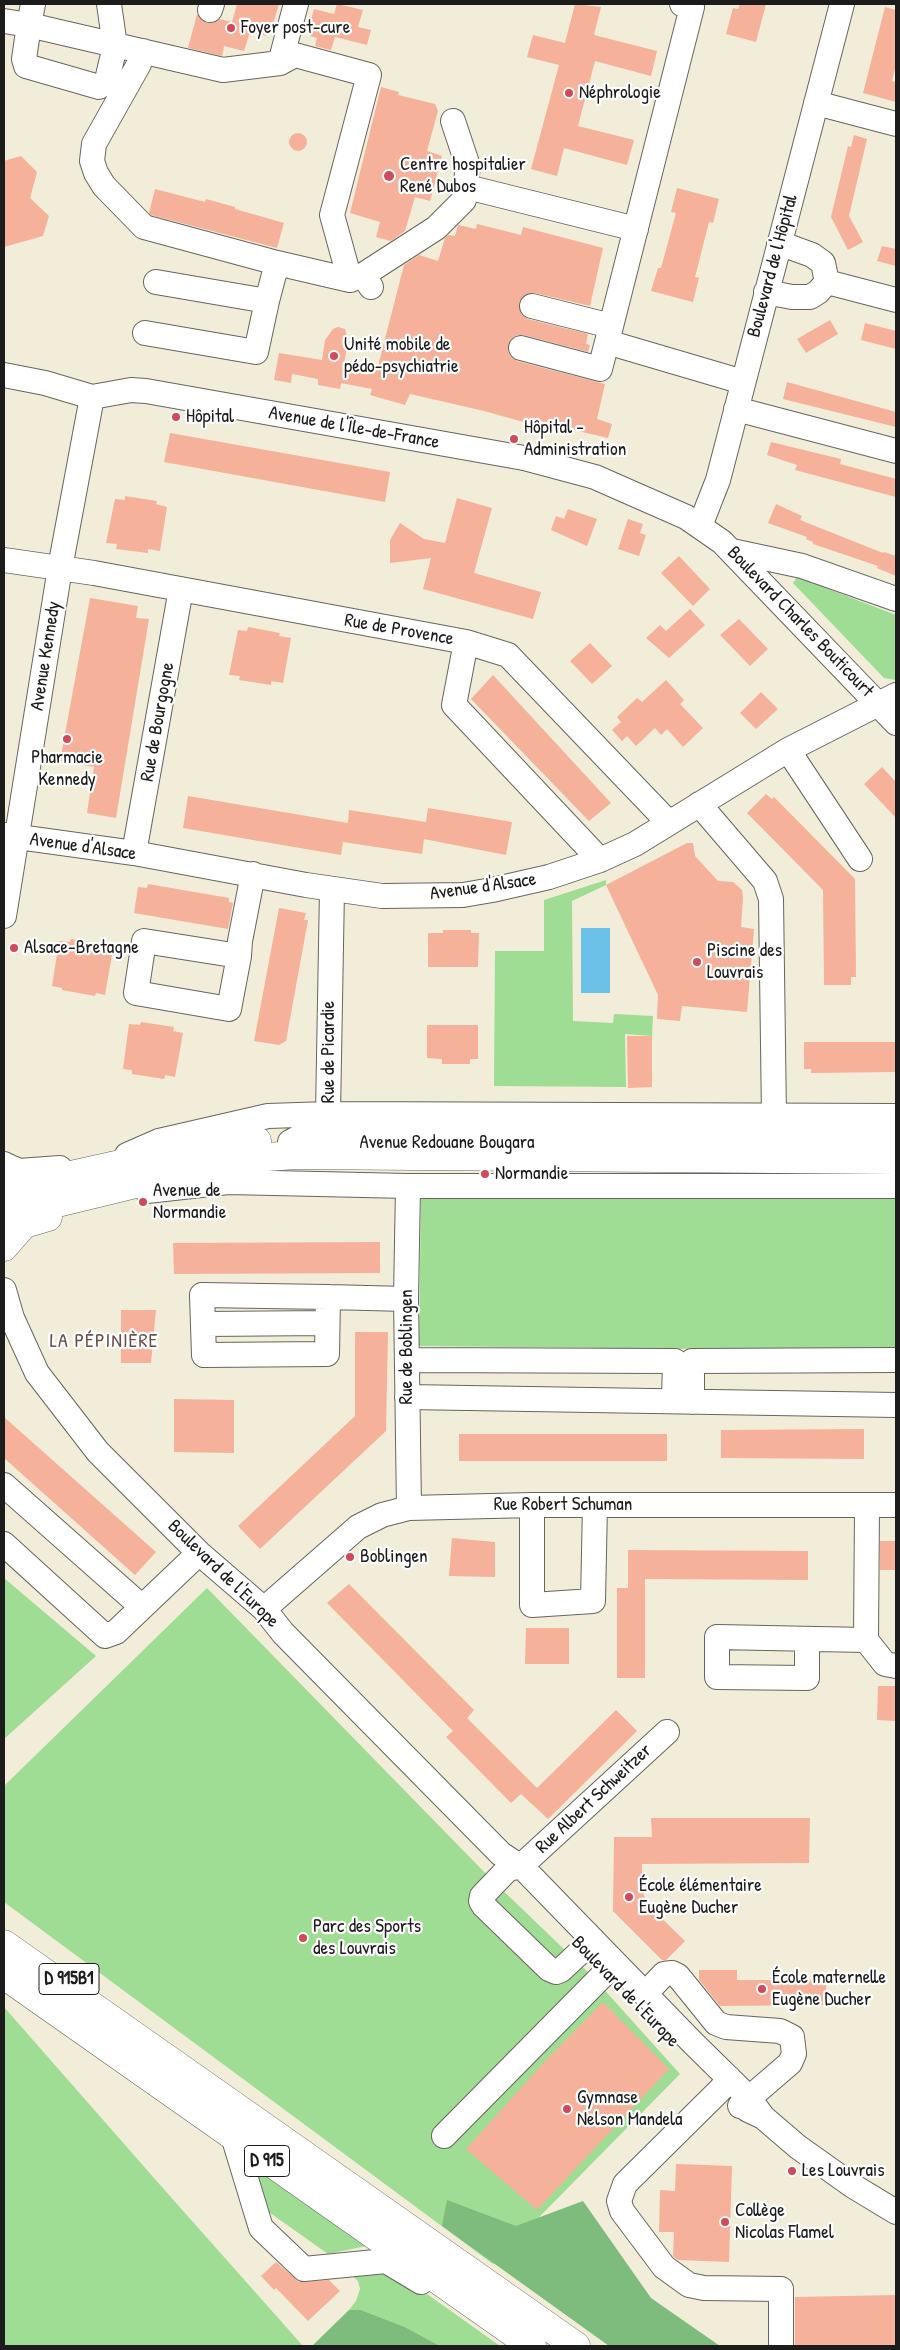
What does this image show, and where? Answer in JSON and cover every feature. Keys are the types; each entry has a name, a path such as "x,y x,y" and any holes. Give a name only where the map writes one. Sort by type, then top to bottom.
{"main road":[{"name":"Avenue Redouane Bougara","path":"4,1216 89,1183 131,1162 206,1145 245,1141 894,1151"},
{"name":"Avenue Redouane Bougara","path":"4,1190 89,1183 239,1159 295,1155 894,1151"},
{"path":"4,1247 24,1224 71,1210 89,1183"},
{"name":"D 915B1","path":"4,1925 134,2034"},
{"name":"D 915","path":"4,1944 576,2346"},
{"name":"D 915","path":"4,1975 532,2346"}],"street":[{"path":"31,15 24,59 26,66 99,87 107,80 115,46 109,4"},
{"path":"280,63 296,4"},
{"path":"521,348 600,369 692,7 682,4"},
{"name":"Boulevard de l'Hôpital","path":"700,526 718,480 842,4"},
{"path":"4,21 31,15 115,46 143,50 223,70 280,63 296,55 369,75 332,215 361,281"},
{"path":"143,50 139,64 94,144 92,161 96,173 104,186 144,227 276,263 361,281 436,228 464,200 467,187 468,166 453,121"},
{"path":"816,102 896,124"},
{"path":"467,187 636,229"},
{"path":"779,243 812,255 823,263 827,282"},
{"path":"145,333 256,352 276,263"},
{"path":"156,282 267,301"},
{"path":"766,292 792,297 810,297 818,292 827,282"},
{"path":"827,282 896,300"},
{"path":"532,306 743,382"},
{"path":"4,363 64,376 92,398"},
{"path":"4,375 46,382 92,398"},
{"name":"Avenue de l'Île-de-France","path":"92,398 131,390 146,391 524,458 595,477 686,516 700,526"},
{"name":"Avenue Kennedy","path":"4,916 10,836 92,398"},
{"path":"736,409 896,451"},
{"name":"Boulevard Charles Bouticourt","path":"700,526 732,551 888,699 896,723"},
{"path":"732,551 802,566 896,599"},
{"name":"Rue de Provence","path":"4,560 60,568 466,642 508,655 668,823"},
{"name":"Rue de Bourgogne","path":"134,853 181,590"},
{"path":"466,642 454,705 600,860"},
{"name":"Avenue d'Alsace","path":"10,836 134,853 332,889 382,896 463,894 519,885 600,860 635,844 788,750 888,699"},
{"path":"788,750 860,859"},
{"path":"699,804 765,881 771,899 774,1117"},
{"path":"239,956 253,874"},
{"name":"Rue de Picardie","path":"89,1183 159,1141 268,1116 328,1114 332,889"},
{"path":"328,1114 896,1116"},
{"path":"4,1208 26,1196 83,1182 131,1162"},
{"path":"4,1164 19,1172 55,1168 89,1183"},
{"name":"Avenue Redouane Bougara","path":"89,1183 135,1192 228,1182 408,1186 896,1186"},
{"name":"Rue de Boblingen","path":"408,1186 406,1299 409,1508"},
{"name":"Boulevard de l'Europe","path":"4,1290 12,1318 37,1373 98,1452 199,1553 264,1609 283,1633 510,1863 588,1945 645,1994 725,2084"},
{"path":"328,1296 327,1354 204,1355 202,1295 328,1296 406,1299"},
{"path":"203,1324 327,1323"},
{"path":"407,1360 675,1361 683,1401"},
{"path":"683,1401 692,1361 896,1360"},
{"path":"407,1397 896,1405"},
{"path":"4,1485 142,1607"},
{"path":"532,1505 532,1605 593,1601 595,1505"},
{"name":"Rue Robert Schuman","path":"264,1609 358,1527 382,1515 409,1508 532,1505 896,1505"},
{"path":"867,1506 866,1640 885,1664 896,1666"},
{"path":"4,1544 105,1636 116,1632 199,1553"},
{"path":"807,1639 866,1640"},
{"name":"Rue Albert Schweitzer","path":"588,1945 561,1970 556,1972 549,1969 484,1906 481,1901 482,1896 510,1863 668,1732"},
{"name":"Boulevard de l'Europe","path":"588,1945 606,1973 745,2102 798,2147 853,2186 896,2212"},
{"path":"444,2136 606,1973"},
{"path":"645,1994 664,1974 672,1973 678,1976 716,2024 726,2027 780,2031 792,2037 794,2054 790,2062 745,2102"},
{"path":"725,2084 625,2184 619,2201 622,2211 664,2267 689,2285 704,2288 781,2289 781,2346"},
{"path":"233,2136 261,2228 304,2269 386,2261 523,2346"}],"green space":[{"path":"797,577 896,615 896,680 884,678 793,583"},
{"path":"606,880 606,885 572,901 573,1021 613,1023 614,1014 653,1016 652,1036 625,1034 626,1087 494,1086 495,951 544,951 544,900"},
{"path":"421,1194 896,1198 896,1351 419,1346"},
{"path":"4,1578 96,1656 4,1739"},
{"name":"Parc des Sports des Louvrais","path":"207,1588 492,1880 591,1975 680,2074 493,2264 4,1902 4,1786"},
{"path":"4,2007 161,2186 303,2346 4,2346"},
{"path":"257,2171 371,2245 328,2254 266,2210"},
{"path":"447,2200 516,2226 583,2201 651,2298 720,2346 609,2346 442,2226"},
{"path":"375,2267 399,2274 500,2346 440,2346 405,2327 361,2310 349,2310 356,2301 360,2289 358,2281 351,2275"},
{"path":"349,2310 361,2310 405,2327 440,2346 312,2346"}],"water":[{"path":"581,928 610,928 610,993 581,993"}],"building":[{"name":"Foyer post-cure","path":"237,4 279,4 273,24 270,23 266,36 250,32 244,51 224,46 222,56 188,48 197,14 206,23 213,23 220,19 232,22"},
{"path":"337,4 363,10 358,27 371,30 367,45 335,37 331,50 315,46 317,38 310,36 312,27 309,27 314,9 334,14"},
{"name":"Néphrologie","path":"575,4 601,7 594,35 657,51 651,76 595,61 578,126 634,140 627,165 564,148 557,176 531,169 559,65 527,57 533,35 565,43"},
{"path":"740,4 766,4 756,42 726,34 733,8 738,9"},
{"path":"885,7 896,10 896,65 892,81 896,82 896,102 863,93"},
{"path":"381,87 399,92 398,95 435,104 438,111 427,151 442,156 430,201 415,197 405,231 391,241 376,237 380,222 350,213"},
{"path":"294,133 302,133 307,138 305,149 294,151 289,146 289,138"},
{"path":"854,135 867,139 849,216 863,242 848,250 831,217 848,146 851,147"},
{"path":"21,156 37,172 30,198 49,216 43,236 4,247 4,161"},
{"path":"677,188 719,199 713,223 709,222 695,277 699,278 693,302 651,291 658,268 661,268 676,213 671,212"},
{"path":"155,189 205,202 206,199 284,223 277,248 151,215 149,213"},
{"path":"477,224 521,235 523,227 603,248 590,306 535,293 523,296 519,303 522,315 528,319 588,334 586,344 590,345 588,352 524,335 517,335 511,339 508,351 511,357 517,361 605,384 597,419 612,424 608,438 557,426 556,431 484,411 410,394 405,405 370,395 372,389 341,383 340,389 318,385 318,379 292,374 291,383 274,380 279,353 322,360 325,340 333,329 338,327 345,329 348,341 344,364 377,370 404,265 419,255 438,261 445,238 448,235 455,236 458,225 476,229"},
{"path":"882,246 896,249 896,266 877,261"},
{"path":"830,320 838,334 806,353 797,339"},
{"path":"865,323 896,331 896,349 861,340"},
{"path":"787,382 896,412 896,427 783,399"},
{"path":"170,433 390,472 385,502 164,462"},
{"path":"771,442 841,459 840,464 896,479 896,497 795,470 797,465 767,455"},
{"path":"125,496 157,501 156,504 167,507 160,551 148,549 148,553 116,549 117,544 106,543 115,499 125,500"},
{"path":"457,498 492,508 474,573 541,592 533,619 423,589 431,558 390,563 390,540 400,523 424,539 445,543"},
{"path":"776,504 802,516 800,520 883,553 896,556 896,576 877,568 878,566 813,544 813,542 806,539 807,537 768,523"},
{"path":"568,509 597,519 587,546 551,530 556,516 564,519"},
{"path":"628,519 643,524 640,533 646,535 639,556 618,549"},
{"path":"679,556 710,589 693,606 661,573"},
{"path":"90,598 138,606 136,618 149,619 116,818 87,813 94,767 60,761"},
{"path":"690,609 705,625 669,658 646,638 660,625 666,631"},
{"path":"739,619 768,649 750,666 720,635"},
{"path":"248,627 280,633 279,636 291,638 283,683 271,681 271,685 239,680 240,676 229,675 238,630 247,631"},
{"path":"590,643 612,666 592,684 570,661"},
{"path":"493,675 611,803 589,821 471,699"},
{"path":"666,680 684,700 680,704 703,728 683,747 667,729 661,735 655,728 636,746 627,736 622,741 612,730 621,722 617,717 637,698 642,702"},
{"path":"761,692 778,709 756,729 740,713"},
{"path":"882,767 896,782 896,818 864,784"},
{"path":"766,794 772,799 774,797 855,879 856,977 851,977 851,985 824,985 823,890 747,813"},
{"path":"188,796 348,823 349,810 426,822 428,808 512,822 506,855 424,839 422,854 343,842 341,855 183,828"},
{"name":"Piscine des Louvrais","path":"687,843 693,843 695,856 718,881 733,882 742,890 741,927 754,929 747,1012 682,1006 680,1021 657,1019 658,995 606,885"},
{"path":"148,884 229,898 229,902 233,903 228,929 134,913 138,887 147,888"},
{"path":"279,908 306,913 304,920 308,920 286,1041 279,1045 254,1041"},
{"path":"443,930 471,930 471,933 479,933 478,967 428,967 428,933 443,933"},
{"path":"71,939 104,944 103,948 113,949 105,995 96,993 95,996 62,990 62,988 52,986 59,941 70,942"},
{"path":"141,1022 174,1027 173,1031 183,1033 175,1077 165,1075 164,1079 132,1074 132,1070 123,1069 129,1024 140,1025"},
{"path":"427,1025 478,1025 478,1059 470,1059 470,1064 442,1064 442,1059 427,1058"},
{"path":"627,1036 652,1036 652,1087 628,1088"},
{"path":"804,1042 896,1042 896,1072 811,1073 811,1069 804,1069"},
{"path":"380,1242 380,1273 174,1274 173,1243"},
{"path":"121,1310 156,1310 151,1363 121,1363"},
{"path":"355,1332 388,1332 386,1431 260,1549 238,1526 355,1416"},
{"path":"174,1399 234,1400 234,1453 174,1452"},
{"path":"4,1417 156,1552 135,1575 4,1458"},
{"path":"864,1429 864,1459 721,1458 721,1430"},
{"path":"459,1434 667,1434 667,1461 459,1461"},
{"path":"452,1538 495,1542 495,1577 449,1576"},
{"path":"880,1541 896,1541 896,1570 880,1570"},
{"path":"628,1550 808,1551 808,1580 645,1579 645,1678 617,1678 617,1588 628,1588"},
{"path":"349,1584 474,1710 467,1718 537,1788 616,1710 637,1731 548,1819 521,1794 511,1803 446,1737 453,1731 327,1603"},
{"path":"526,1628 569,1628 569,1664 525,1664"},
{"path":"878,1686 896,1686 896,1721 877,1720"},
{"name":"École élémentaire Eugène Ducher","path":"651,1818 810,1818 809,1863 642,1864 642,1889 647,1904 685,1941 666,1960 662,1960 613,1911 614,1837 652,1837"},
{"name":"École maternelle Eugène Ducher","path":"699,1970 737,1970 737,1980 826,1980 826,2005 720,2006 699,1980"},
{"name":"Gymnase Nelson Mandela","path":"603,2002 669,2069 537,2210 466,2149 546,2060"},
{"path":"676,2164 732,2166 729,2262 678,2260 673,2256 674,2232 659,2232 660,2190 675,2191"},
{"path":"276,2262 299,2282 329,2280 340,2291 308,2321 276,2288 274,2290 261,2276"},
{"path":"896,2295 896,2346 795,2346 795,2297"}],"place":[{"name":"Foyer post-cure","path":"231,28"},
{"name":"Néphrologie","path":"569,93"},
{"name":"Centre hospitalier René Dubos","path":"389,176"},
{"name":"Unité mobile de pédo-psychiatrie","path":"334,356"},
{"name":"Hôpital","path":"176,417"},
{"name":"Hôpital - Administration","path":"514,439"},
{"name":"Pharmacie Kennedy","path":"67,739"},
{"name":"Alsace-Bretagne","path":"14,948"},
{"name":"Piscine des Louvrais","path":"697,962"},
{"name":"Normandie","path":"485,1174"},
{"name":"Avenue de Normandie","path":"143,1202"},
{"name":"Boblingen","path":"350,1557"},
{"name":"École élémentaire Eugène Ducher","path":"629,1897"},
{"name":"Parc des Sports des Louvrais","path":"303,1938"},
{"name":"École maternelle Eugène Ducher","path":"762,1989"},
{"name":"Gymnase Nelson Mandela","path":"567,2109"},
{"name":"Les Louvrais","path":"792,2171"},
{"name":"Collège Nicolas Flamel","path":"725,2222"}],"district":[{"name":"LA PÉPINIÈRE","path":"104,1342"}]}
